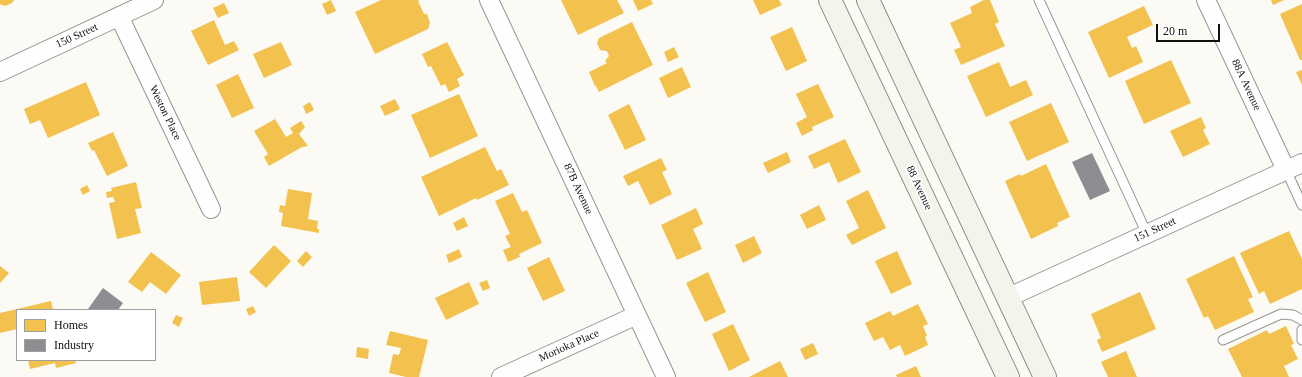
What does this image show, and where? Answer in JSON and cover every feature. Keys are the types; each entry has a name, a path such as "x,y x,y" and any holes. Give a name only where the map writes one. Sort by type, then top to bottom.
{"main road":[{"name":"88 Avenue","path":"830,0 1008,377"},
{"path":"868,0 1045,377"}],"street":[{"name":"150 Street","path":"0,72 154,0"},
{"name":"87B Avenue","path":"489,0 666,377"},
{"name":"88A Avenue","path":"1206,0 1286,170"},
{"name":"Weston Place","path":"120,16 211,209"},
{"name":"151 Street","path":"1007,298 1302,163"},
{"name":"Morioka Place","path":"501,377 637,315"}],"lane":[{"path":"1039,0 1147,234"},
{"path":"1286,170 1302,205"},
{"path":"1223,340 1281,314 1293,315 1302,320"},
{"path":"1302,330 1302,340"}],"building: Homes":[{"path":"0,0 14,0 12,3 5,6 0,4"},
{"path":"331,0 336,11 327,15 322,4"},
{"path":"381,0 420,0 418,1 424,14 427,14 430,23 428,29 375,54 355,12"},
{"path":"561,0 617,0 624,13 578,35"},
{"path":"633,0 651,0 653,4 638,11"},
{"path":"753,0 779,0 782,5 760,15"},
{"path":"984,0 990,0 999,22 995,24 1005,46 961,65 954,50 961,47 950,23 972,13 970,7"},
{"path":"1271,0 1284,0 1273,5"},
{"path":"224,3 229,13 218,18 213,8"},
{"path":"1302,4 1302,60 1300,60 1280,14"},
{"path":"1144,6 1153,25 1127,37 1132,48 1136,46 1143,62 1109,78 1088,32"},
{"path":"214,20 225,45 234,41 239,50 208,65 191,31"},
{"path":"632,22 653,65 599,92 589,72 607,63 605,61 609,56 607,51 600,50 597,43 599,38"},
{"path":"792,27 807,61 786,71 770,37"},
{"path":"281,42 292,65 264,78 253,54"},
{"path":"447,42 464,75 457,79 460,86 449,92 445,84 441,86 431,66 428,67 422,54"},
{"path":"674,47 679,57 668,62 664,52"},
{"path":"1171,60 1191,103 1144,124 1125,81"},
{"path":"999,62 1010,87 1026,80 1033,95 986,117 967,76"},
{"path":"682,67 691,87 668,98 659,78"},
{"path":"1302,70 1302,85 1296,72"},
{"path":"238,74 254,108 232,118 216,85"},
{"path":"86,82 100,115 48,138 40,120 30,124 24,109"},
{"path":"818,84 834,117 812,127 813,130 802,136 796,123 807,117 796,94"},
{"path":"459,94 478,136 430,158 411,115"},
{"path":"395,99 400,109 385,116 380,106"},
{"path":"310,102 314,110 306,114 303,106"},
{"path":"1051,103 1069,142 1027,161 1009,122"},
{"path":"629,104 646,140 625,150 608,115"},
{"path":"1201,117 1206,128 1203,130 1210,144 1183,157 1170,131"},
{"path":"275,119 286,137 293,133 290,128 301,121 305,127 299,134 308,146 302,147 269,166 264,157 268,154 254,131"},
{"path":"113,132 128,166 107,176 94,150 92,151 88,143"},
{"path":"845,139 861,172 838,183 829,162 814,169 808,156"},
{"path":"485,147 497,171 501,169 509,185 477,200 476,198 439,216 421,177"},
{"path":"787,152 791,162 768,173 763,163"},
{"path":"661,158 667,170 662,172 672,194 650,205 638,181 628,186 623,176"},
{"path":"1046,164 1070,217 1057,223 1058,226 1031,239 1005,181 1020,174 1021,176"},
{"path":"136,182 142,208 135,209 141,233 117,239 109,203 115,202 113,197 107,198 106,192 112,191 111,188"},
{"path":"87,185 90,191 83,195 80,189"},
{"path":"288,189 312,193 308,219 318,221 317,229 319,229 319,233 281,226 283,213 279,212 280,205 285,206"},
{"path":"868,190 886,228 852,245 846,235 859,228 846,201"},
{"path":"513,193 522,212 527,210 542,243 519,254 520,257 508,262 503,250 511,247 505,236 510,234 495,201"},
{"path":"819,205 826,220 807,229 800,215"},
{"path":"696,208 703,224 693,229 702,249 677,260 661,225"},
{"path":"464,217 468,226 457,231 453,223"},
{"path":"1289,231 1302,259 1302,289 1270,304 1264,291 1259,294 1240,253"},
{"path":"754,236 762,253 743,263 735,245"},
{"path":"274,245 291,261 266,288 249,272"},
{"path":"459,249 462,257 449,263 446,255"},
{"path":"306,251 312,257 303,267 297,261"},
{"path":"897,251 912,284 891,294 875,261"},
{"path":"151,252 181,275 166,294 150,282 142,292 128,282"},
{"path":"1234,256 1253,297 1248,299 1254,312 1215,330 1208,316 1204,318 1186,279"},
{"path":"549,257 565,291 543,301 527,268"},
{"path":"0,266 9,273 0,283"},
{"path":"708,272 726,312 705,322 686,283"},
{"path":"237,277 240,301 202,305 199,282"},
{"path":"487,280 490,288 483,291 479,283"},
{"path":"469,282 479,304 446,320 435,298"},
{"path":"1140,292 1156,329 1102,352 1097,340 1101,338 1091,314"},
{"path":"51,301 53,309 17,309"},
{"path":"918,304 928,324 923,326 927,336 925,337 928,345 905,356 900,345 890,350 883,337 874,341 865,323 890,311 893,316"},
{"path":"253,306 256,312 249,316 246,309"},
{"path":"16,309 16,329 0,333 0,313"},
{"path":"176,315 183,318 179,327 172,323"},
{"path":"733,324 750,360 729,371 712,334"},
{"path":"1286,326 1294,344 1291,345 1298,359 1284,366 1289,377 1242,377 1228,349 1267,330 1269,334"},
{"path":"390,331 428,340 419,377 406,377 389,373 393,354 399,355 401,348 386,345"},
{"path":"813,343 818,354 805,360 800,349"},
{"path":"357,347 369,349 368,359 356,357"},
{"path":"1126,351 1137,377 1108,377 1101,362"},
{"path":"28,361 75,361 76,363 56,368 55,363 30,369"},
{"path":"780,361 788,377 749,377"},
{"path":"916,366 921,377 897,377 896,375"}],"building: Industry":[{"path":"1092,153 1110,191 1090,200 1072,162"},
{"path":"103,288 123,303 119,309 88,309"}]}
